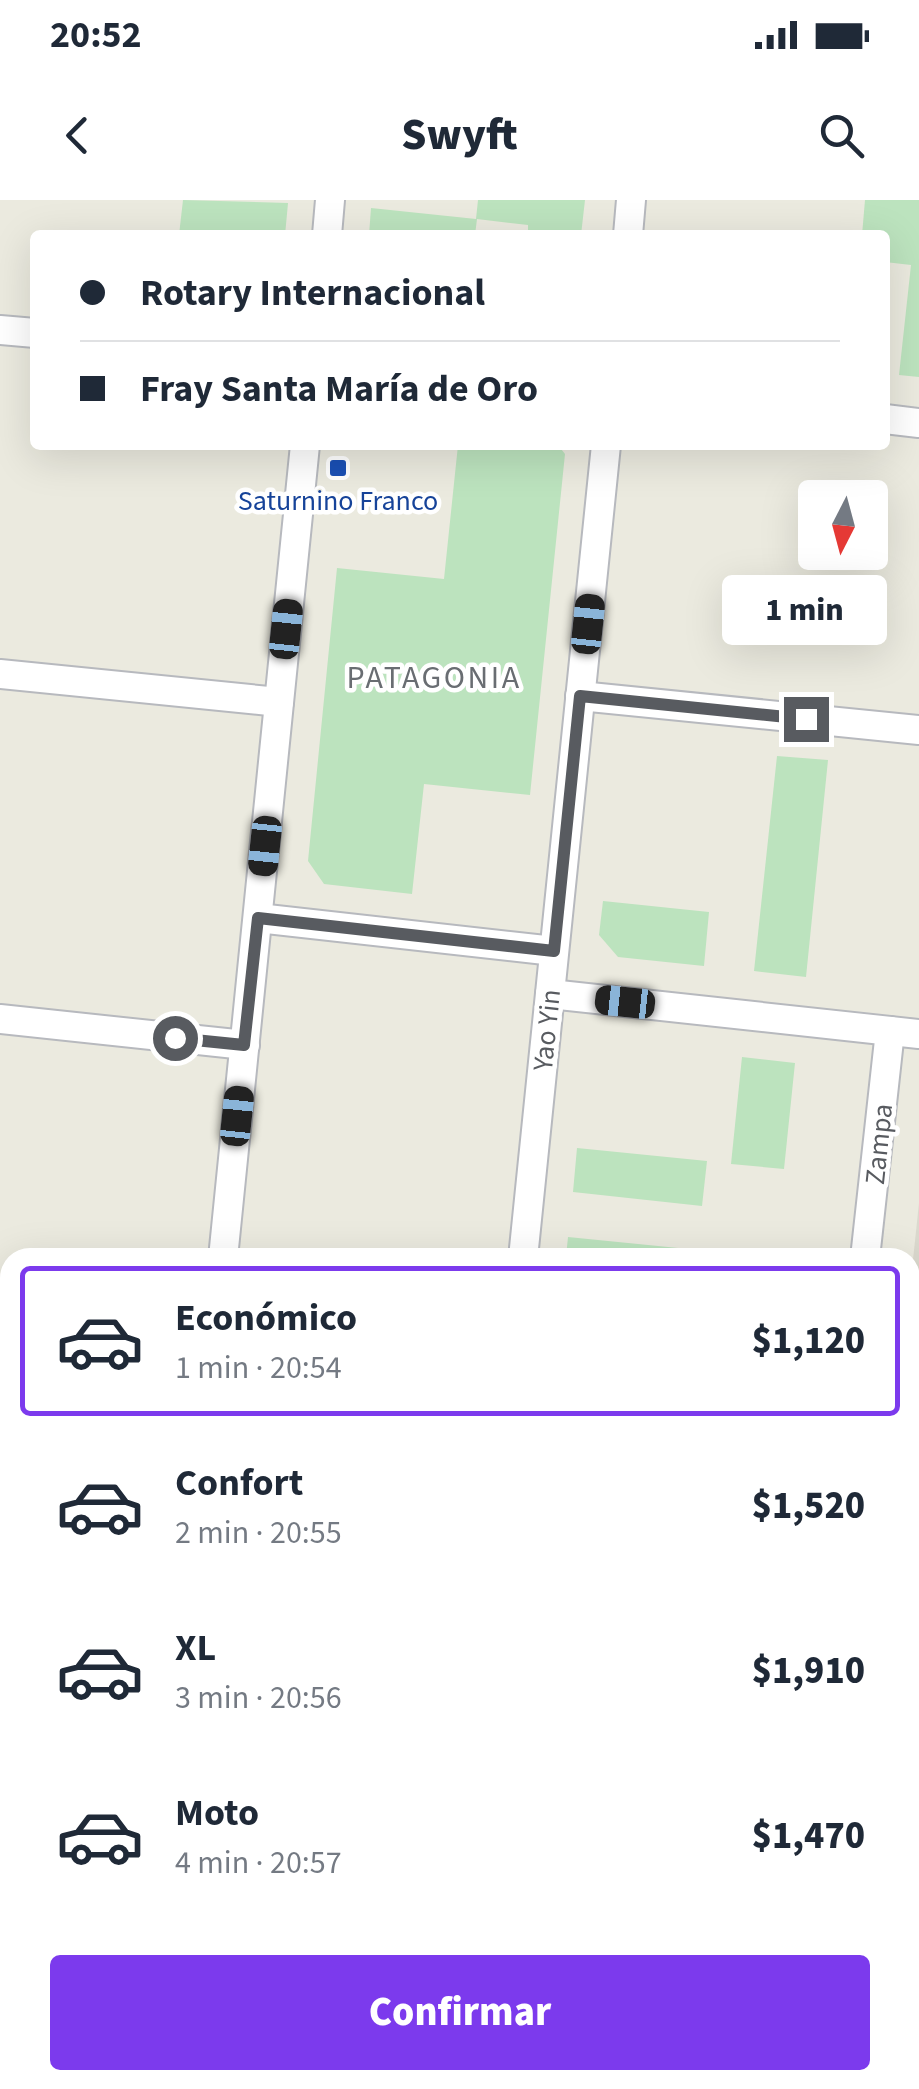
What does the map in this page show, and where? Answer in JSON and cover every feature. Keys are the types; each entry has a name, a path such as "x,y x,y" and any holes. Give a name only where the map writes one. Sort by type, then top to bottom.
{"street":[{"path":"327,230 330,200"},
{"path":"628,230 631,200"},
{"path":"0,330 30,333"},
{"path":"890,420 919,423"},
{"path":"224,1248 304,450"},
{"name":"Yao Yin","path":"524,1248 605,450"},
{"path":"0,674 279,702"},
{"path":"580,696 919,730"},
{"path":"258,918 554,951"},
{"path":"550,994 919,1034"},
{"path":"0,1019 244,1045"},
{"name":"Zampa","path":"866,1248 890,1030"}],"shaded area":[{"path":"919,1203 919,1248 914,1248"}],"green space":[{"path":"183,200 288,203 285,230 180,230"},
{"path":"478,200 585,200 582,230 528,230 528,225 477,219 476,230 369,230 371,208 476,219"},
{"path":"865,200 919,200 919,377 899,375 911,265 890,263 890,230 862,230"},
{"path":"457,450 562,450 565,454 530,795 424,784 412,894 324,884 308,861 337,568 444,579"},
{"path":"777,756 828,760 806,977 754,971"},
{"path":"603,901 709,912 704,966 618,957 599,935"},
{"path":"742,1057 795,1063 784,1169 731,1164"},
{"path":"577,1148 707,1161 702,1206 573,1192"},
{"path":"568,1237 678,1248 567,1248"}],"place":[{"name":"Saturnino Franco","path":"338,468"}],"district":[{"name":"PATAGONIA","path":"434,677"}],"route":[{"path":"175,1038 244,1045 258,918 554,951 580,696 806,719"}]}
